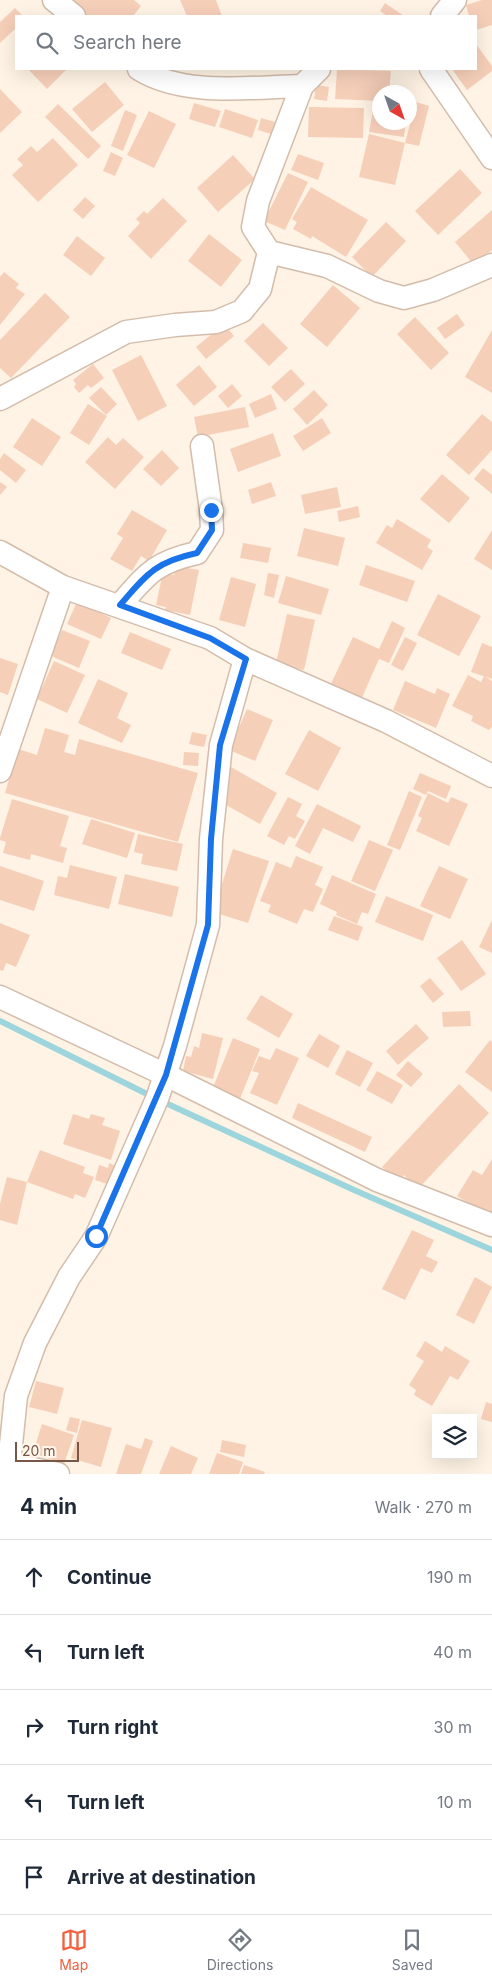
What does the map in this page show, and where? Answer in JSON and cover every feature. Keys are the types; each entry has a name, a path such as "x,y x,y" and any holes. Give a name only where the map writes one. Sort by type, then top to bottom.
{"street":[{"path":"54,0 73,15"},
{"path":"443,15 456,0"},
{"path":"141,70 154,78 192,88 302,86"},
{"path":"318,70 302,86 258,201 253,227 269,252 327,266 379,291 404,298 433,290 492,265"},
{"path":"432,70 492,158"},
{"path":"0,399 126,332 175,325 216,322 242,311 260,289 269,252"},
{"path":"120,605 144,577 160,564 179,556 197,553 212,530 202,446"},
{"path":"0,552 63,586 210,638 246,659 386,721 492,776"},
{"path":"0,771 63,586"},
{"path":"58,1474 7,1469 16,1396 35,1343 69,1277 96,1236 166,1075 208,925 211,839 220,745 246,659"},
{"path":"2,1003 166,1075 377,1180 492,1225"}],"building":[{"path":"74,0 134,0 141,6 134,15 85,15 71,4"},
{"path":"180,0 216,0 222,15 187,15"},
{"path":"482,0 492,0 492,25 477,30 477,15 469,15 466,5"},
{"path":"385,3 403,15 386,15 380,11"},
{"path":"15,8 22,15 15,15 15,29 0,43 0,22"},
{"path":"477,45 492,66 492,71 467,90 453,70 477,70"},
{"path":"29,70 66,70 47,89"},
{"path":"337,70 391,71 390,85 372,85 372,101 335,99"},
{"path":"105,82 124,105 92,132 72,109"},
{"path":"316,85 329,87 327,101 314,99"},
{"path":"0,89 22,112 0,133"},
{"path":"417,102 429,106 419,146 405,143 408,130 417,130"},
{"path":"194,103 221,111 215,127 189,119"},
{"path":"58,104 101,146 88,159 45,117"},
{"path":"309,107 364,108 363,138 308,137"},
{"path":"225,109 258,120 252,138 219,127"},
{"path":"125,110 137,115 123,151 111,146"},
{"path":"149,111 176,124 154,168 127,155"},
{"path":"372,116 372,130 405,130 404,137 369,132"},
{"path":"261,118 275,122 271,134 258,130"},
{"path":"369,134 405,143 395,185 359,177"},
{"path":"53,138 78,165 38,202 12,175 23,165 17,159 31,146 37,152"},
{"path":"111,152 123,158 115,176 103,171"},
{"path":"298,154 324,163 318,180 291,170"},
{"path":"233,155 255,179 218,212 197,188"},
{"path":"460,169 482,193 438,235 415,211"},
{"path":"288,173 308,182 285,230 264,221"},
{"path":"311,187 368,220 346,257 312,236 311,239 293,229 297,222 292,219"},
{"path":"85,197 95,206 83,219 73,210"},
{"path":"163,198 187,221 151,259 128,236 140,223 136,219 144,211 147,214"},
{"path":"492,210 492,250 474,265 455,242"},
{"path":"386,222 406,241 372,277 352,257"},
{"path":"209,234 242,260 221,287 188,261"},
{"path":"77,236 105,258 91,276 63,255"},
{"path":"4,272 19,284 16,288 25,294 0,325 0,277"},
{"path":"333,285 360,308 327,347 300,324"},
{"path":"45,293 70,317 11,378 0,368 0,340"},
{"path":"457,314 465,325 445,339 437,328"},
{"path":"415,317 449,353 431,370 397,334"},
{"path":"263,323 288,348 269,366 244,341"},
{"path":"224,324 234,336 206,359 196,347"},
{"path":"492,330 492,393 465,377"},
{"path":"141,355 167,406 138,421 112,370"},
{"path":"93,364 104,378 91,388 88,385 79,393 74,387 76,384 73,380"},
{"path":"199,365 217,387 194,406 176,385"},
{"path":"291,369 305,384 285,402 271,387"},
{"path":"232,384 242,396 228,408 218,396"},
{"path":"101,387 117,404 106,415 89,398"},
{"path":"314,390 328,405 307,425 293,409"},
{"path":"271,394 277,409 255,418 249,404"},
{"path":"88,404 107,416 89,445 70,433"},
{"path":"245,407 249,427 198,437 194,417"},
{"path":"482,414 492,422 492,450 469,475 446,455"},
{"path":"32,418 61,437 42,466 13,447"},
{"path":"322,418 331,433 303,451 293,436"},
{"path":"273,433 281,456 238,472 230,449"},
{"path":"108,437 116,445 123,438 144,457 115,489 85,462"},
{"path":"162,450 179,468 161,486 143,469"},
{"path":"4,453 26,470 16,483 0,470 0,459"},
{"path":"483,468 492,475 492,494 474,479"},
{"path":"442,474 470,498 449,523 420,499"},
{"path":"0,482 7,487 0,495"},
{"path":"271,482 276,496 252,504 248,490"},
{"path":"337,487 341,507 305,514 301,495"},
{"path":"358,506 360,517 339,522 337,511"},
{"path":"132,510 167,530 149,561 141,556 132,571 110,559 123,538 117,534"},
{"path":"397,519 431,540 427,547 433,551 422,570 376,543 387,525 392,528"},
{"path":"304,528 345,538 338,566 297,556"},
{"path":"492,530 492,570 474,559"},
{"path":"243,543 271,548 268,563 240,558"},
{"path":"366,565 415,581 407,602 359,585"},
{"path":"176,566 199,570 190,615 165,610 166,607 156,605 163,572 174,575"},
{"path":"268,573 279,575 274,598 264,595"},
{"path":"286,576 329,589 321,615 278,603"},
{"path":"231,577 256,584 245,627 219,620"},
{"path":"438,594 481,616 459,656 417,635"},
{"path":"77,602 111,618 101,639 67,624"},
{"path":"287,614 315,620 304,670 276,663"},
{"path":"392,621 405,628 389,663 379,659 360,702 329,688 353,637 379,649"},
{"path":"62,630 90,641 79,668 51,656"},
{"path":"130,632 171,649 162,670 121,653"},
{"path":"405,637 417,643 403,671 391,665"},
{"path":"482,643 492,647 492,679 471,672"},
{"path":"0,658 18,664 8,695 0,692"},
{"path":"54,661 85,675 67,713 37,699"},
{"path":"468,675 481,682 484,676 492,681 492,727 489,730 471,721 473,716 452,706"},
{"path":"98,679 128,693 117,718 131,725 122,743 78,723"},
{"path":"405,681 435,694 437,688 450,694 436,728 393,710"},
{"path":"247,709 273,720 255,761 229,750"},
{"path":"45,728 69,735 64,752 75,755 79,739 198,773 178,842 5,793 18,749 37,755"},
{"path":"309,730 341,748 318,791 285,774"},
{"path":"192,732 207,735 204,747 189,744"},
{"path":"184,752 199,753 198,766 183,765"},
{"path":"231,767 277,793 260,824 219,801 219,788"},
{"path":"420,773 451,786 446,799 428,791 426,795 413,789"},
{"path":"409,791 422,797 400,850 387,845"},
{"path":"428,793 448,803 451,797 468,804 449,846 416,831 422,818 418,816"},
{"path":"288,797 302,804 296,816 305,821 295,839 289,836 284,845 267,836"},
{"path":"12,799 69,816 60,846 67,848 63,863 31,854 30,860 3,853 6,842 0,840 0,838"},
{"path":"317,804 361,826 353,842 323,828 310,854 295,846"},
{"path":"91,819 135,833 127,858 82,844"},
{"path":"138,834 183,844 177,871 141,864 143,854 134,852"},
{"path":"369,840 393,850 375,891 351,881"},
{"path":"233,849 269,861 248,923 213,912"},
{"path":"296,856 323,867 315,885 323,889 313,912 304,909 297,924 268,912 271,905 260,901 276,862 291,868"},
{"path":"70,865 117,877 109,909 54,895 58,876 67,878"},
{"path":"0,866 44,881 34,911 0,900"},
{"path":"439,866 468,879 450,919 420,906"},
{"path":"125,874 179,887 172,917 118,904"},
{"path":"332,875 376,894 368,914 362,912 357,924 336,915 337,912 320,904"},
{"path":"386,896 433,915 423,941 375,922"},
{"path":"334,916 363,927 358,941 328,930"},
{"path":"492,920 492,953 479,947"},
{"path":"0,923 30,935 16,967 6,963 3,971 0,970"},
{"path":"462,940 486,974 461,991 437,958"},
{"path":"430,978 444,994 433,1003 420,986"},
{"path":"261,995 293,1014 279,1038 246,1019"},
{"path":"470,1011 471,1026 443,1027 442,1012"},
{"path":"416,1024 429,1038 398,1065 386,1051"},
{"path":"202,1033 223,1038 213,1079 183,1071 186,1056 191,1057 194,1046 199,1048"},
{"path":"319,1034 340,1046 328,1068 306,1056"},
{"path":"233,1038 260,1049 239,1101 212,1090"},
{"path":"490,1040 492,1042 492,1092 465,1072"},
{"path":"276,1048 299,1058 277,1105 250,1093 259,1073 252,1071 259,1056 270,1060"},
{"path":"347,1050 373,1063 360,1087 335,1074"},
{"path":"408,1061 423,1074 411,1087 396,1075"},
{"path":"377,1071 403,1085 392,1104 366,1090"},
{"path":"459,1084 489,1113 418,1189 404,1175 398,1182 382,1167"},
{"path":"298,1103 372,1137 365,1152 292,1118"},
{"path":"73,1114 89,1119 91,1114 105,1118 102,1125 120,1131 111,1160 63,1144"},
{"path":"40,1150 85,1167 83,1173 94,1177 85,1198 75,1194 73,1199 27,1182"},
{"path":"492,1159 492,1213 490,1216 457,1196 473,1170 482,1175"},
{"path":"109,1163 116,1166 110,1185 95,1180 99,1165 108,1168"},
{"path":"7,1177 27,1182 17,1225 0,1220 0,1204"},
{"path":"412,1230 434,1240 426,1256 438,1262 432,1273 421,1268 405,1300 382,1289"},
{"path":"475,1277 492,1287 474,1324 456,1315"},
{"path":"425,1341 442,1352 445,1346 470,1361 458,1380 450,1376 432,1406 414,1395 416,1390 409,1385 424,1361 416,1356"},
{"path":"36,1381 64,1388 57,1414 29,1407"},
{"path":"486,1402 492,1404 492,1422 481,1419"},
{"path":"70,1417 80,1419 77,1433 66,1430"},
{"path":"82,1420 112,1428 101,1467 71,1458"},
{"path":"42,1424 74,1435 64,1464 36,1454 39,1444 36,1443"},
{"path":"145,1438 153,1441 141,1474 116,1474 126,1444 141,1449"},
{"path":"222,1440 246,1445 244,1457 220,1452"},
{"path":"171,1446 198,1458 191,1474 159,1474"},
{"path":"217,1453 243,1462 239,1474 209,1474"},
{"path":"244,1465 265,1472 264,1474 241,1474"}],"waterway":[{"path":"0,1021 157,1099 354,1190 492,1250"}],"route":[{"path":"96,1236 166,1075 208,925 211,839 220,745 246,659 210,638 120,605 144,577 160,564 179,556 197,553 206,542 212,530 211,510"}]}
